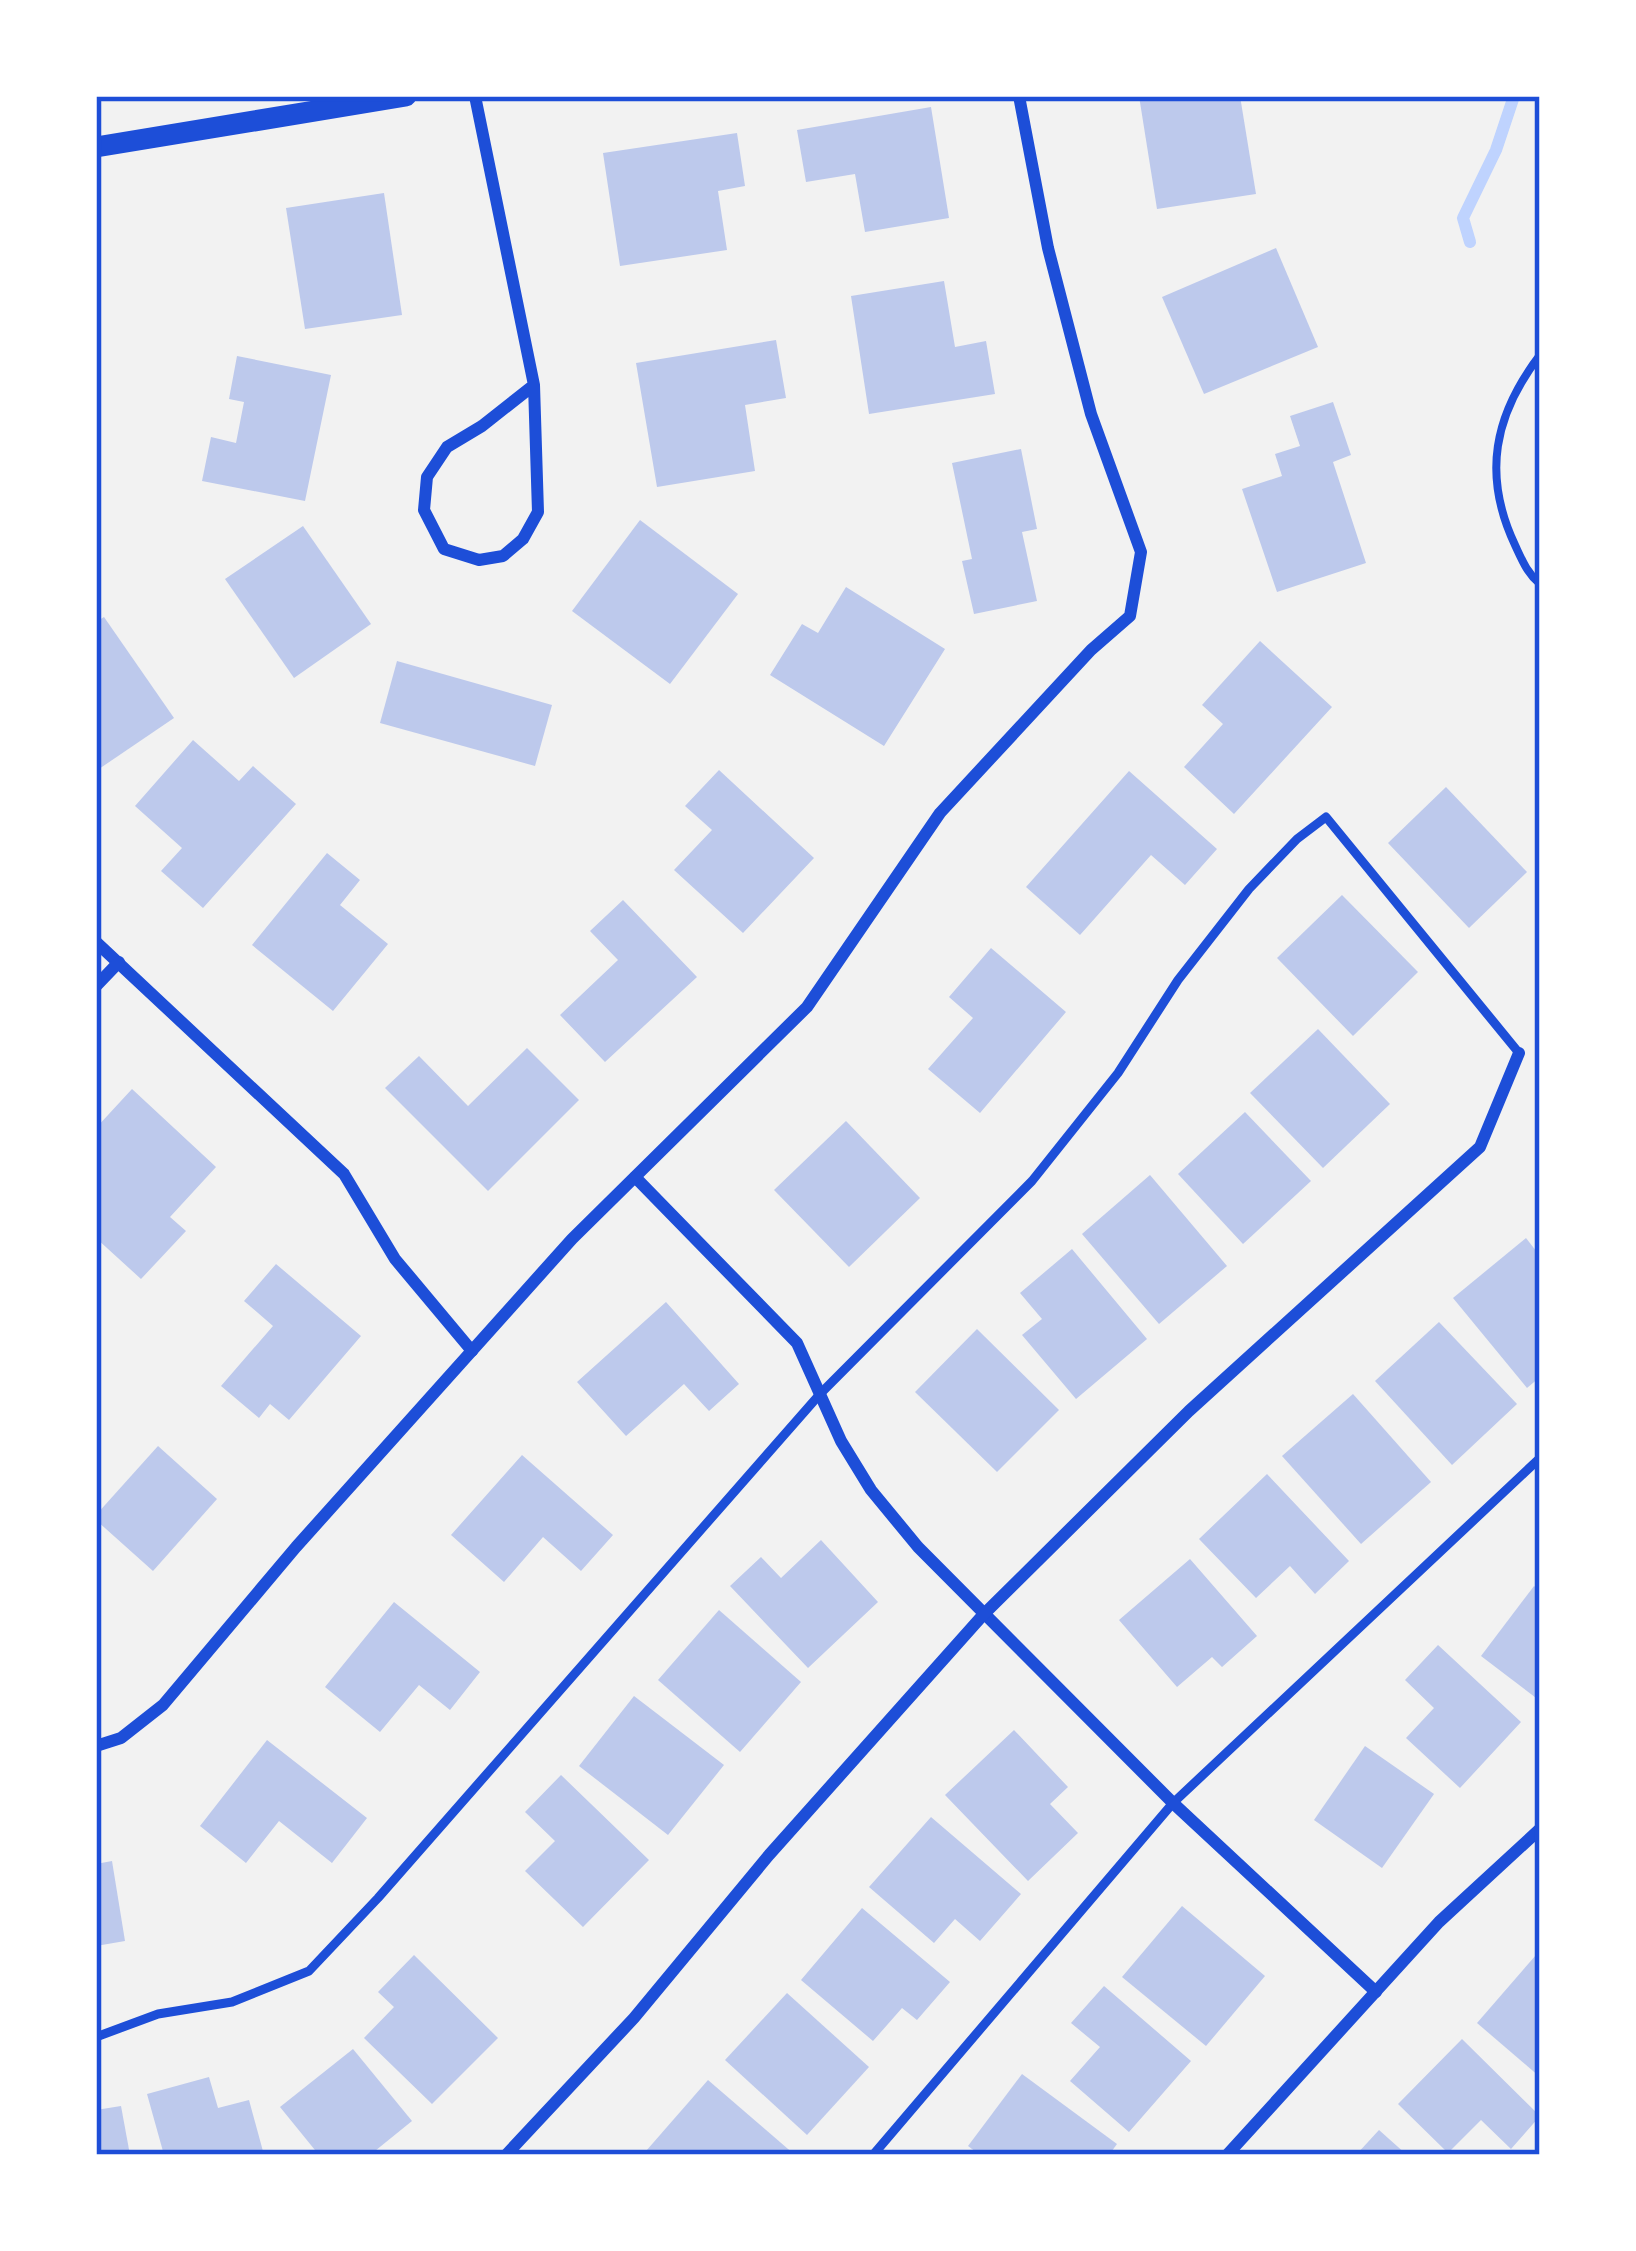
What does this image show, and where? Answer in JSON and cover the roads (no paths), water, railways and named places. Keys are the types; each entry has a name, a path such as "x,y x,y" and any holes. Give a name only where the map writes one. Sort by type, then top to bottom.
{"street":[{"path":"96,147 406,96"},
{"path":"475,96 534,385 538,512 523,539 503,556 479,560 444,549 424,510 427,477 447,447 534,385"},
{"path":"96,1746 121,1738 164,1705 296,1547 472,1351 635,1177 807,1007 940,813 1091,650 1130,616 1141,552 1090,415 1048,248 1019,96"},
{"path":"96,942 344,1174 395,1259 472,1351"},
{"path":"96,986 118,962"},
{"path":"506,2155 634,2018 769,1855 983,1615 1189,1411 1480,1147 1519,1053"},
{"path":"635,1177 797,1342 842,1441 871,1490 918,1546 1173,1802 1376,1992"},
{"path":"1228,2155 1439,1922 1540,1829"}],"lane":[{"path":"96,2038 158,2014 232,2002 309,1971 820,1394 1033,1181 1118,1073 1178,980 1249,889 1297,839 1326,817 1519,1053"},
{"path":"872,2155 1173,1802 1540,1458"}],"waterway":[{"path":"1470,242 1463,218 1496,150 1514,96"}]}
